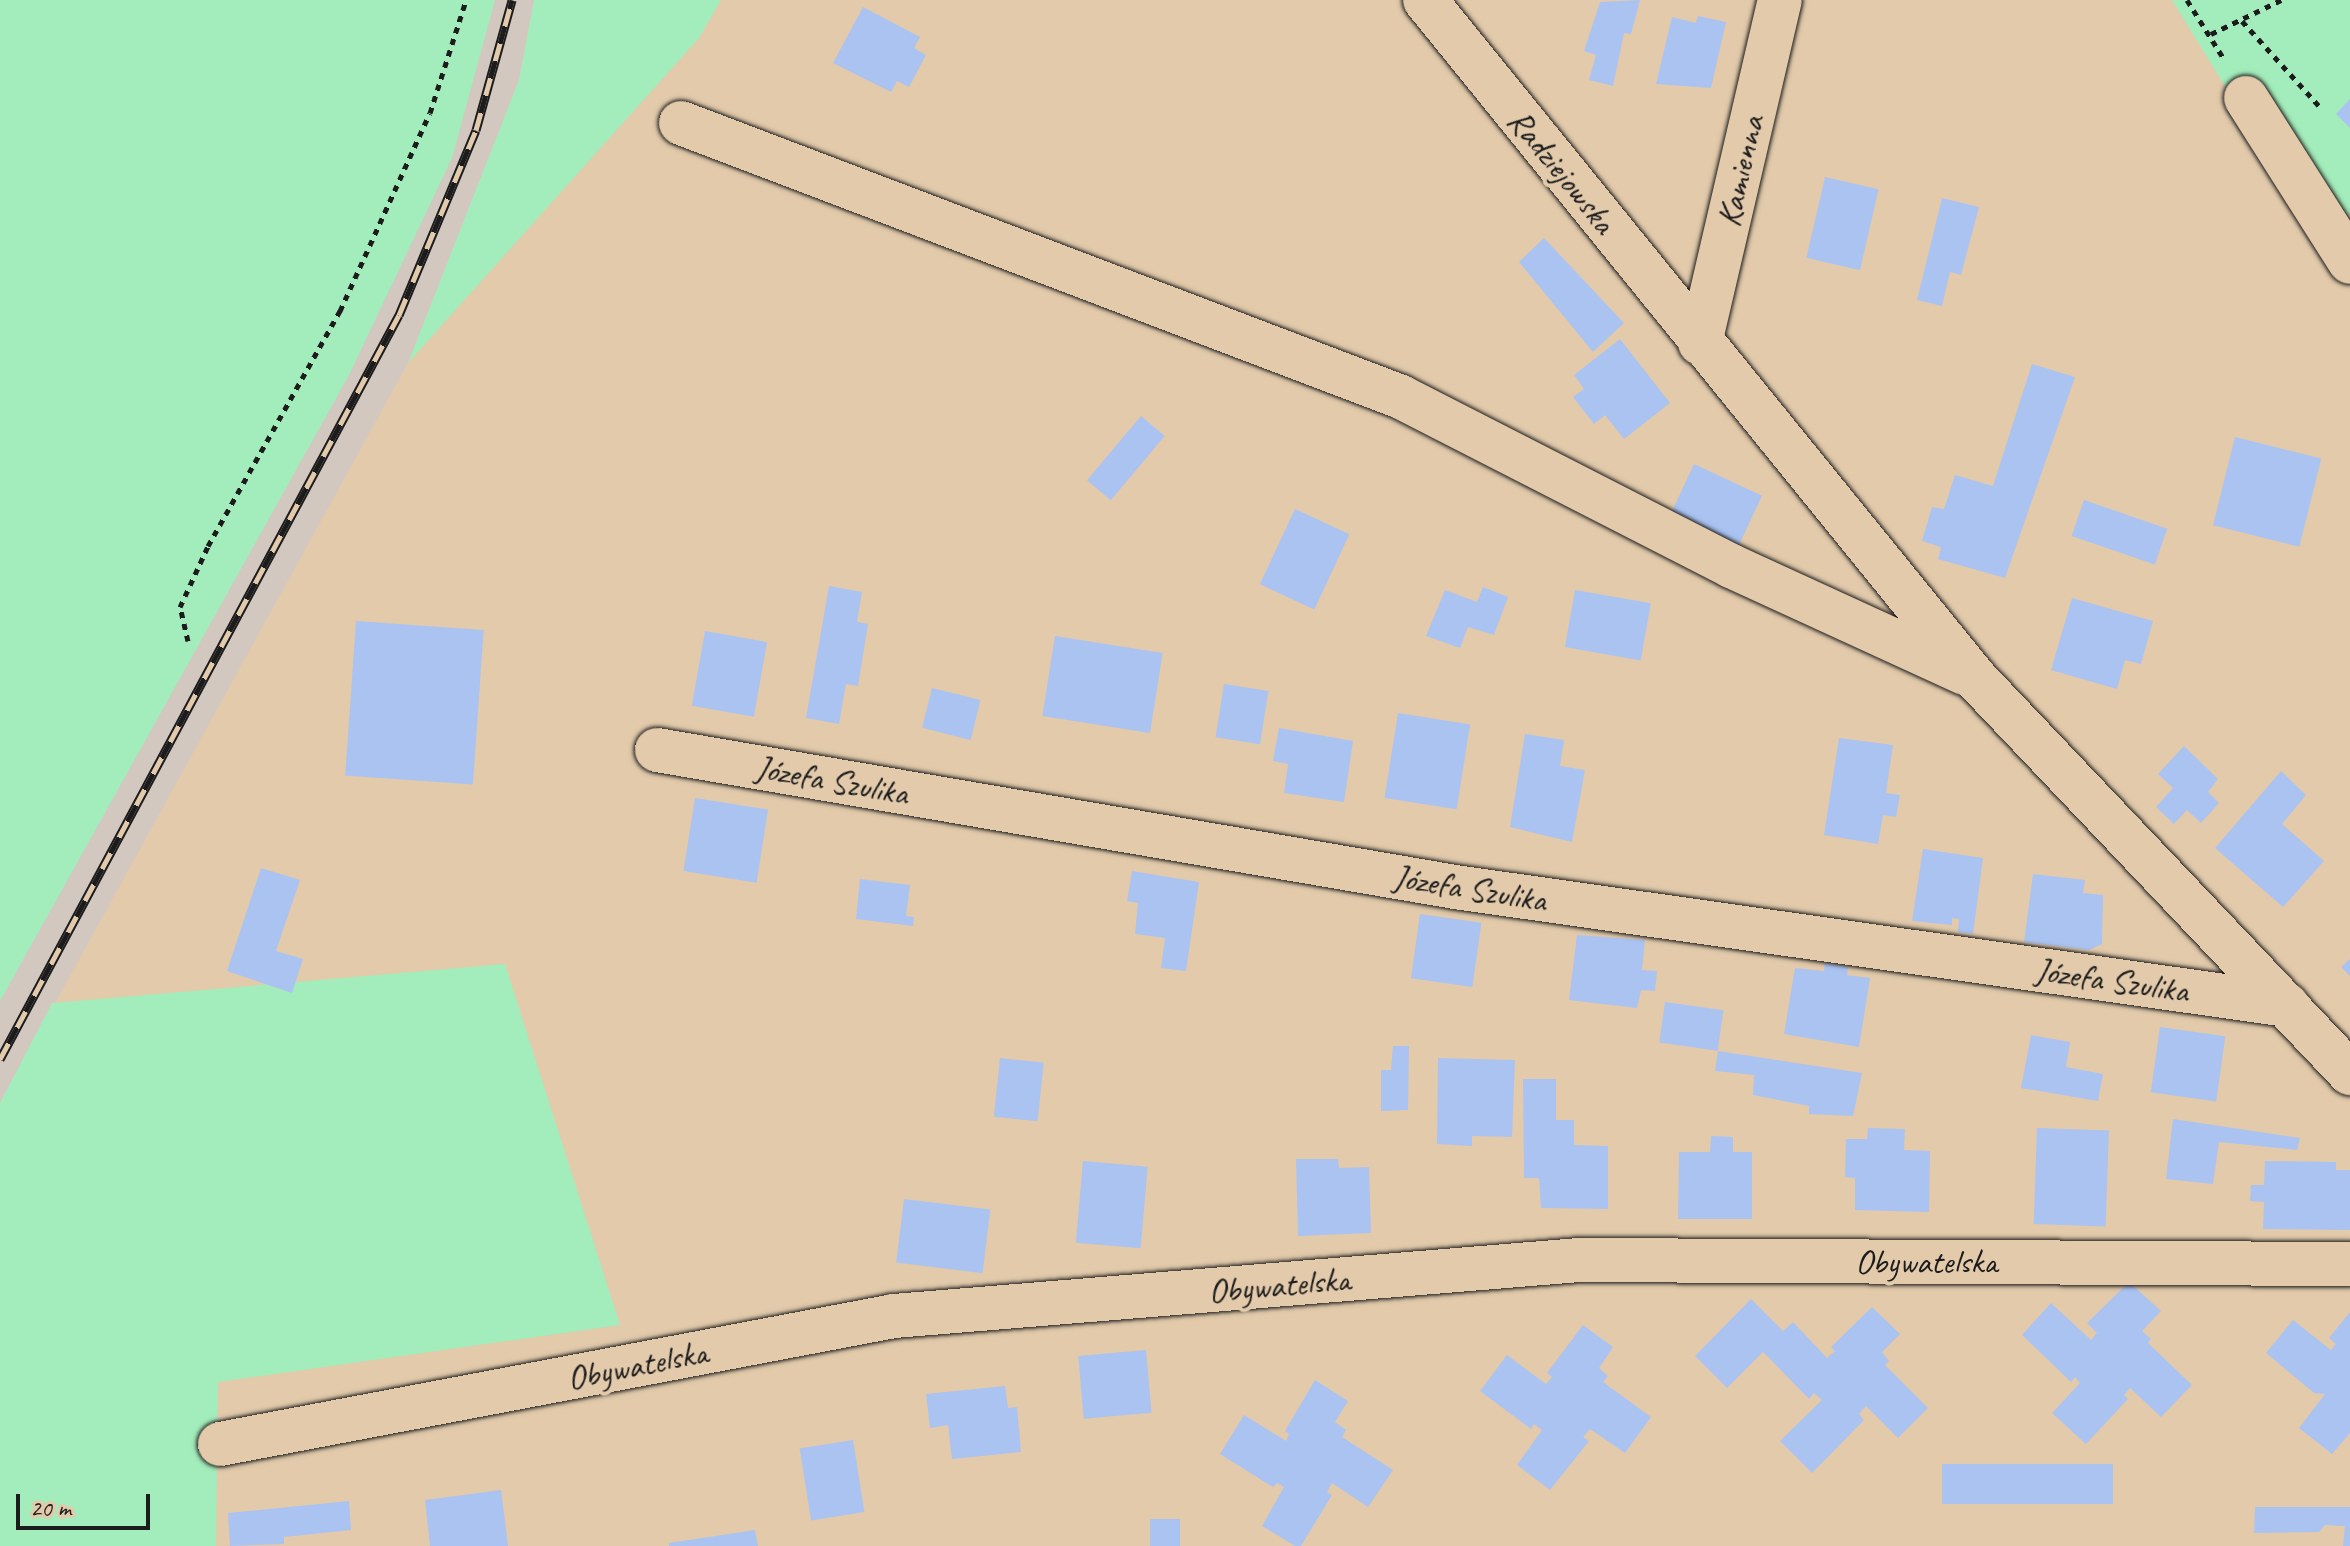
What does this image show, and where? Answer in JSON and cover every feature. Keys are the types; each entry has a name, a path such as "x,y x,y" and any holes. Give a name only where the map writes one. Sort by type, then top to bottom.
{"street":[{"name":"Radziejowska","path":"1425,0 1700,343"},
{"name":"Kamienna","path":"1700,343 1780,0"},
{"path":"2246,98 2350,262"},
{"name":"Józefa Szulika","path":"681,123 1401,397 1731,566 1975,678"},
{"name":"Józefa Szulika","path":"1700,343 1975,678 2350,1073"},
{"name":"Józefa Szulika","path":"657,750 1455,887 2287,1005"},
{"name":"Obywatelska","path":"220,1444 894,1316 1580,1260 2350,1264"}],"path":[{"path":"188,641 180,607 208,546 340,311 430,113 466,0"},
{"path":"2187,0 2211,34 2246,98"},
{"path":"2211,34 2281,0"},
{"path":"2242,21 2320,107"}],"shaded area":[{"path":"495,0 534,0 519,80 408,363 0,1103 0,1001 452,158"}],"green space":[{"path":"0,0 495,0 452,158 349,375 0,1001"},
{"path":"534,0 721,0 699,38 408,363 519,80"},
{"path":"2172,0 2350,0 2350,213 2340,224 2236,104"},
{"path":"505,964 620,1325 218,1382 216,1546 0,1546 0,1103 52,1003"}],"building":[{"path":"1640,0 1631,34 1624,33 1613,86 1589,80 1596,55 1584,51 1600,2"},
{"path":"863,7 920,37 914,48 926,55 909,87 897,81 891,92 833,63"},
{"path":"1698,16 1726,22 1711,88 1656,84 1672,17 1696,23"},
{"path":"2350,99 2350,128 2336,114"},
{"path":"1825,177 1879,189 1860,270 1806,258"},
{"path":"1942,198 1979,207 1961,275 1950,272 1942,306 1917,300"},
{"path":"1544,238 1624,323 1593,352 1519,262"},
{"path":"1620,339 1670,403 1624,439 1605,415 1594,424 1573,397 1584,389 1574,375"},
{"path":"2032,364 2075,377 2005,578 1938,559 1941,547 1922,541 1932,507 1944,509 1955,475 1993,486"},
{"path":"1141,416 1165,436 1111,500 1087,480"},
{"path":"2235,437 2321,459 2299,547 2213,525"},
{"path":"1694,464 1762,496 1736,552 1668,520"},
{"path":"2084,500 2167,529 2155,565 2072,536"},
{"path":"1295,509 1349,534 1314,610 1260,584"},
{"path":"829,586 862,592 857,622 868,624 858,686 846,684 839,724 806,718"},
{"path":"1483,587 1508,597 1494,635 1468,627 1460,648 1426,636 1445,590 1477,602"},
{"path":"1575,590 1651,603 1641,660 1565,647"},
{"path":"2072,598 2153,621 2141,664 2125,660 2117,689 2051,670"},
{"path":"356,621 484,630 473,785 345,776"},
{"path":"705,631 767,642 754,717 692,706"},
{"path":"1055,636 1163,653 1150,733 1042,716"},
{"path":"1224,684 1268,691 1260,744 1216,737"},
{"path":"932,688 981,700 971,740 922,728"},
{"path":"1398,713 1470,724 1457,809 1385,798"},
{"path":"1279,728 1353,741 1344,802 1284,793 1288,764 1273,761"},
{"path":"1525,734 1564,740 1560,766 1585,770 1572,842 1510,827"},
{"path":"1839,738 1893,745 1886,793 1900,795 1896,817 1883,815 1878,844 1824,835"},
{"path":"2184,746 2218,779 2208,792 2219,803 2201,823 2187,810 2174,824 2156,807 2173,788 2158,774"},
{"path":"2281,771 2306,795 2282,824 2324,861 2283,907 2215,848"},
{"path":"695,798 768,810 757,883 683,871"},
{"path":"1923,849 1983,858 1973,934 1958,932 1959,919 1952,918 1952,925 1912,921"},
{"path":"261,868 300,880 276,951 303,959 292,993 227,971"},
{"path":"1132,871 1199,882 1186,971 1161,968 1165,938 1135,934 1138,903 1127,901"},
{"path":"2033,874 2085,880 2083,893 2103,895 2102,944 2089,950 2024,942"},
{"path":"860,879 910,885 906,916 914,917 913,926 856,919"},
{"path":"1420,914 1481,923 1472,987 1411,978"},
{"path":"1577,935 1645,940 1642,970 1657,971 1655,991 1641,990 1637,1008 1569,1000"},
{"path":"2350,959 2350,976 2341,967"},
{"path":"1825,963 1848,967 1847,975 1870,978 1859,1047 1784,1034 1795,968 1824,971"},
{"path":"1665,1002 1723,1010 1718,1051 1659,1043"},
{"path":"2160,1027 2225,1036 2216,1102 2151,1092"},
{"path":"2031,1035 2070,1042 2066,1067 2103,1074 2098,1101 2021,1088"},
{"path":"1393,1046 1409,1046 1408,1110 1381,1111 1381,1070 1391,1070"},
{"path":"1718,1051 1862,1073 1853,1116 1809,1114 1809,1106 1753,1095 1754,1075 1715,1071"},
{"path":"1000,1058 1044,1063 1038,1121 994,1117"},
{"path":"1438,1058 1515,1060 1512,1137 1472,1136 1472,1146 1437,1144"},
{"path":"1523,1079 1556,1079 1556,1120 1574,1120 1574,1145 1608,1146 1608,1209 1541,1208 1539,1178 1524,1178"},
{"path":"2173,1119 2300,1138 2297,1150 2219,1142 2213,1184 2166,1179"},
{"path":"1868,1128 1905,1129 1904,1150 1930,1151 1929,1212 1855,1210 1855,1178 1845,1177 1846,1139 1867,1139"},
{"path":"2037,1128 2109,1131 2106,1226 2034,1224"},
{"path":"1711,1136 1733,1137 1733,1152 1752,1152 1752,1219 1678,1219 1679,1152 1710,1152"},
{"path":"1296,1159 1338,1159 1339,1168 1369,1167 1371,1233 1298,1236"},
{"path":"1083,1161 1148,1167 1141,1248 1076,1243"},
{"path":"2265,1161 2336,1162 2336,1170 2350,1170 2350,1230 2263,1229 2264,1202 2250,1201 2251,1185 2264,1185"},
{"path":"904,1199 990,1210 983,1273 896,1263"},
{"path":"2129,1282 2161,1311 2142,1331 2151,1339 2148,1343 2192,1385 2161,1417 2130,1388 2124,1395 2128,1399 2086,1444 2052,1413 2080,1383 2075,1377 2071,1382 2022,1335 2051,1303 2091,1340 2097,1333 2087,1323"},
{"path":"1751,1299 1783,1331 1793,1322 1827,1358 1835,1351 1831,1347 1872,1307 1900,1334 1882,1352 1889,1361 1885,1365 1928,1408 1898,1438 1866,1406 1859,1414 1864,1420 1812,1473 1780,1441 1822,1400 1814,1393 1809,1399 1763,1352 1727,1388 1695,1356"},
{"path":"2350,1312 2350,1433 2332,1454 2299,1428 2325,1394 2314,1393 2266,1353 2293,1320 2331,1350 2336,1344 2329,1338"},
{"path":"1583,1325 1613,1347 1599,1368 1608,1376 1603,1382 1651,1417 1625,1453 1590,1429 1583,1437 1589,1441 1550,1490 1517,1465 1542,1430 1534,1424 1531,1429 1480,1391 1507,1355 1546,1384 1552,1377 1547,1373"},
{"path":"1146,1350 1151,1413 1084,1419 1078,1356"},
{"path":"1315,1380 1348,1401 1335,1422 1346,1430 1342,1437 1393,1470 1368,1507 1332,1483 1327,1492 1332,1495 1301,1546 1295,1546 1262,1526 1284,1487 1277,1483 1273,1487 1220,1454 1244,1415 1286,1441 1289,1434 1285,1431"},
{"path":"1005,1386 1008,1408 1017,1407 1021,1452 952,1459 948,1425 930,1428 926,1394"},
{"path":"853,1440 864,1512 811,1521 800,1448"},
{"path":"1942,1464 2113,1464 2113,1504 1942,1504"},
{"path":"501,1490 508,1546 430,1546 425,1500"},
{"path":"349,1501 351,1530 284,1537 284,1544 230,1546 228,1513"},
{"path":"2255,1507 2350,1507 2350,1546 2343,1546 2345,1526 2325,1525 2319,1532 2254,1533"},
{"path":"1150,1519 1180,1519 1180,1546 1150,1546"},
{"path":"755,1530 758,1546 669,1546 669,1543"}],"railway":[{"path":"0,1059 399,315 476,130 512,0"}]}
